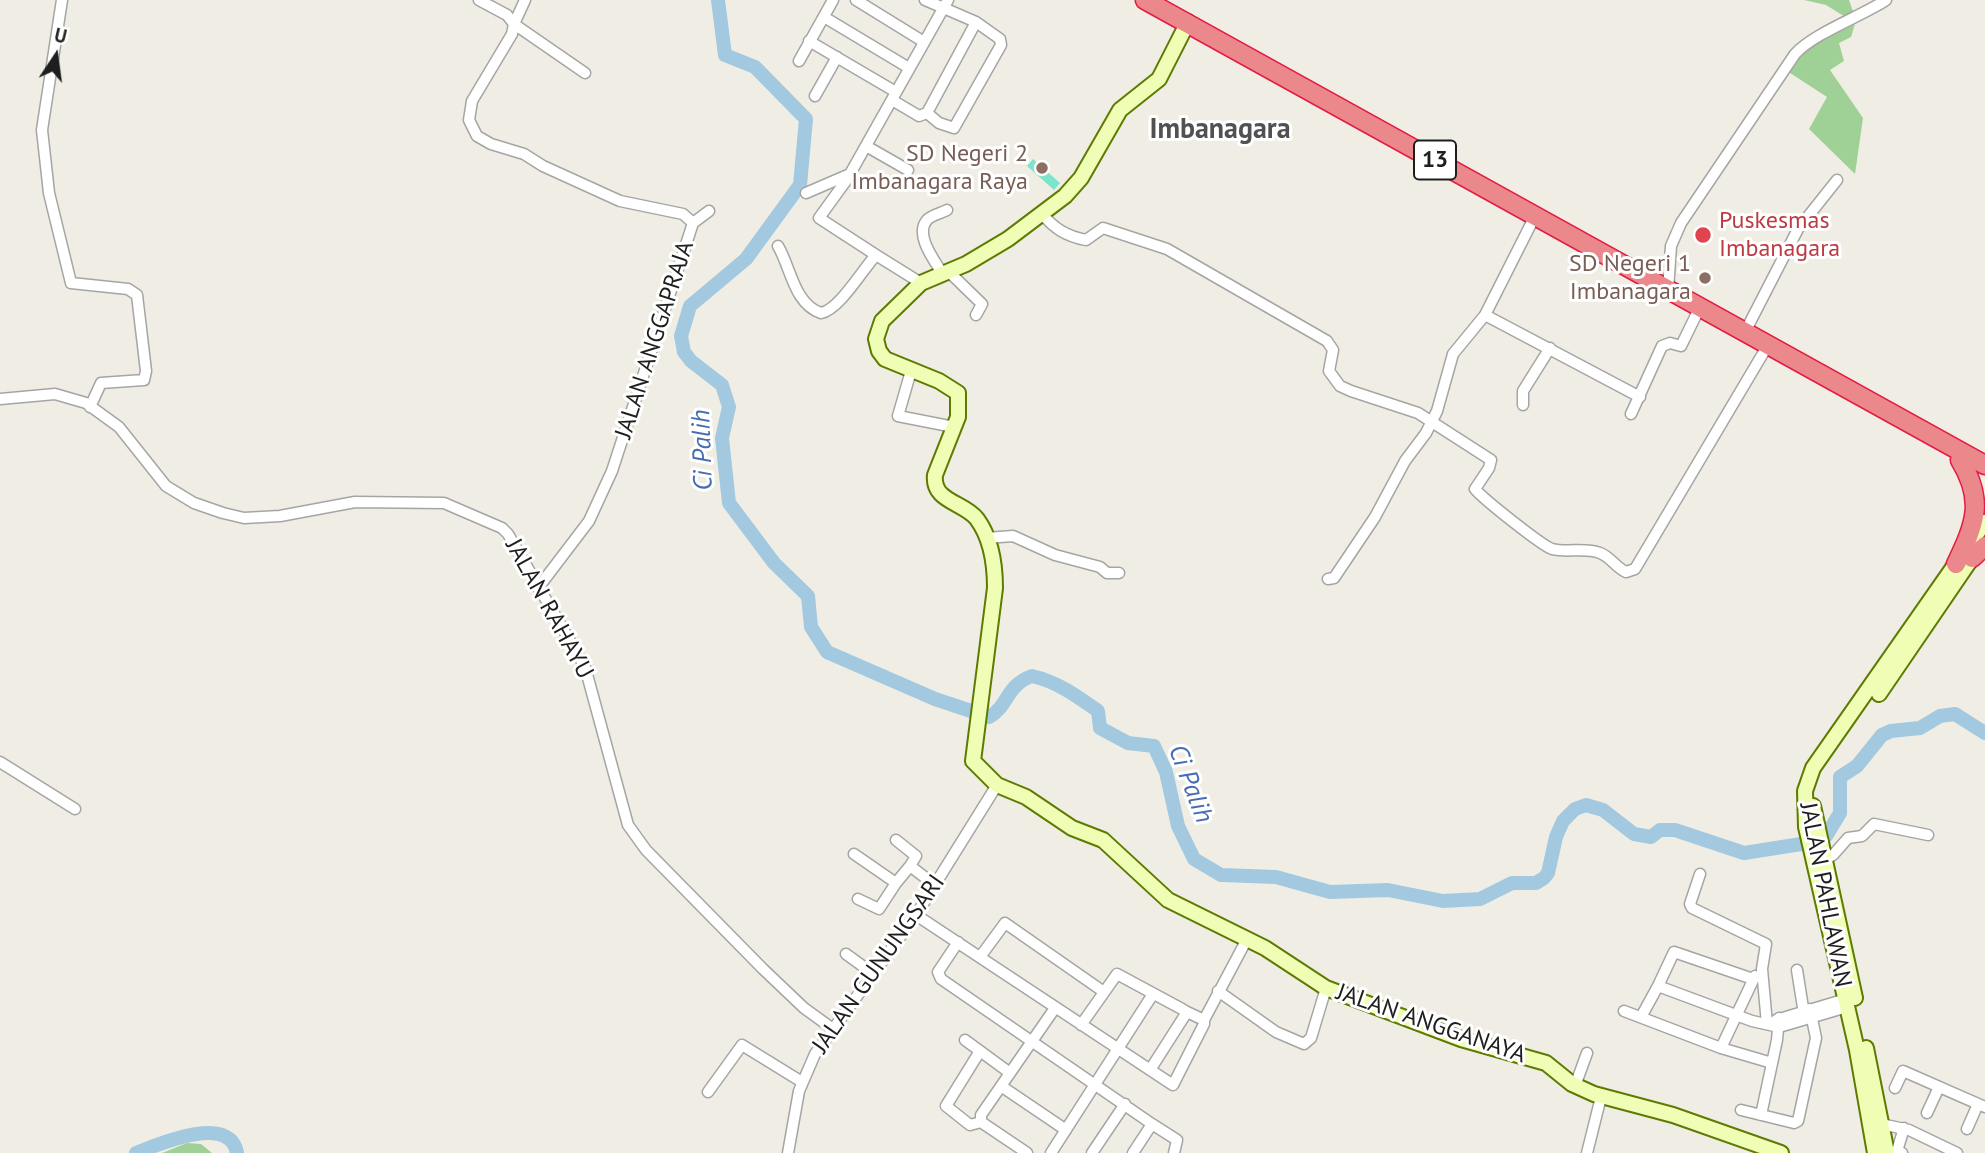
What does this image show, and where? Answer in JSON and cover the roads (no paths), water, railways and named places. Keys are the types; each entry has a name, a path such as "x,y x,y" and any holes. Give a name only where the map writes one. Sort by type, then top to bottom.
{"highway":[{"name":"13","path":"1145,0 1985,465"},
{"name":"13","path":"1856,395 1877,414 1985,475"},
{"path":"1960,460 1972,481 1978,513 1971,556"}],"street":[{"path":"62,0 42,130 49,193 71,283 128,289 137,295 146,370 144,380 100,383 90,407"},
{"path":"479,0 507,15 514,24 585,74"},
{"name":"JALAN ANGGAPRAJA","path":"525,0 512,34 472,101 469,120 477,136 524,154 603,194 683,214 693,223 612,471 589,521 538,588"},
{"path":"799,61 833,0"},
{"path":"856,0 924,42"},
{"path":"925,0 946,4 1000,39 997,54 954,128 939,123 927,113"},
{"path":"1668,290 1671,246 1681,223 1795,54 1811,40 1855,20 1886,0"},
{"path":"921,283 821,220 819,215 850,174 946,4"},
{"path":"824,16 909,68"},
{"path":"809,41 837,57 919,116 927,113 976,22"},
{"path":"1119,573 1107,573 1100,567 1055,555 1013,536 986,538 974,515 943,497 935,486 935,475 958,417 958,393 939,381 885,359 876,339 882,321 921,283 966,264 1008,239 1042,214 1082,178 1120,110 1160,79 1188,22"},
{"path":"815,96 837,57"},
{"path":"866,146 908,170"},
{"path":"806,193 850,174"},
{"path":"1745,332 1798,229 1837,180"},
{"path":"821,187 830,200"},
{"path":"947,210 928,219 925,225 925,244 945,272 982,304 976,315"},
{"path":"693,223 709,211"},
{"path":"1042,214 1052,226 1076,238 1086,240 1103,228 1167,248 1332,345 1328,366 1340,386 1402,407 1433,421 1491,460 1489,468 1475,489 1482,498 1505,512 1542,544 1558,550 1594,551 1610,559 1620,570 1631,572 1711,445 1768,345"},
{"path":"1328,579 1334,578 1349,558 1405,461 1433,421 1453,354 1485,315 1535,216"},
{"path":"778,246 797,291 808,305 821,313 827,312 845,295 876,255"},
{"path":"1631,414 1662,346 1670,343 1681,346 1700,307"},
{"path":"1485,315 1640,397"},
{"path":"1524,405 1522,393 1550,348"},
{"path":"911,371 898,416 954,427"},
{"name":"JALAN RAHAYU","path":"0,399 55,394 74,397 124,432 166,486 194,503 244,518 280,516 355,502 444,503 502,528 579,653 591,683 628,825 646,850 763,969 804,1008 833,1029"},
{"name":"JALAN PAHLAWAN","path":"1971,556 1985,522"},
{"name":"JALAN ANGGANAYA","path":"986,538 995,566 995,588 973,761 998,785 1026,797 1072,828 1103,840 1168,900 1275,954 1326,988 1461,1038 1550,1065 1575,1086 1601,1097 1673,1115 1781,1153"},
{"name":"JALAN PAHLAWAN","path":"1887,1153 1849,1002 1805,791 1813,768 1828,755 1985,539"},
{"path":"0,762 75,808"},
{"name":"JALAN GUNUNGSARI","path":"788,1153 802,1082 815,1054 875,975 916,915 998,785"},
{"path":"1818,861 1848,838 1862,836 1868,826 1874,824 1928,835"},
{"path":"858,899 879,909 895,883 910,866 916,856 896,840"},
{"path":"854,854 895,883"},
{"path":"910,866 935,885"},
{"path":"1700,874 1690,904 1692,908 1766,944 1763,963 1774,1023 1772,1063 1761,1115"},
{"path":"916,915 1118,1050 1175,1084 1204,1020 1247,940"},
{"path":"980,957 1004,923 1104,992"},
{"path":"958,942 939,976 1177,1140 1174,1153"},
{"path":"1641,1017 1674,952 1753,979"},
{"path":"846,954 875,975"},
{"path":"1721,1048 1763,963"},
{"path":"1741,1110 1794,1124 1798,1121 1816,1038 1797,970"},
{"path":"1082,1025 1116,974 1204,1020"},
{"path":"1658,986 1736,1014 1774,1023 1849,1002"},
{"path":"1219,991 1276,1032 1304,1045 1311,1038 1326,988"},
{"path":"1051,1153 1153,994"},
{"path":"981,1122 981,1115 1055,1008"},
{"path":"1624,1011 1721,1048 1772,1063"},
{"path":"1150,1070 1186,1012"},
{"path":"965,1040 1010,1073"},
{"path":"708,1092 742,1045 802,1082"},
{"name":"JALAN PAHLAWAN","path":"1861,1050 1875,1153"},
{"path":"980,1051 946,1106 970,1125 981,1122 1027,1153"},
{"path":"1575,1086 1587,1054"},
{"path":"1895,1088 1903,1071 1982,1106 1967,1129"},
{"path":"1002,1086 1066,1130"},
{"path":"1927,1113 1939,1087"},
{"path":"1587,1153 1601,1097"},
{"path":"1092,1153 1125,1104"},
{"path":"1133,1153 1152,1124"},
{"path":"1881,1124 1904,1128 1937,1149 1957,1153"},
{"path":"1902,1153 1897,1151 1904,1128"}],"waterway":[{"name":"Ci Palih","path":"718,0 725,55 755,67 806,119 800,185 746,259 690,306 681,336 684,352 691,361 722,385 729,407 722,438 729,503 774,563 808,596 811,627 827,652 935,699 989,717 1000,708 1017,685 1032,676 1067,690 1098,711 1100,728 1128,743 1154,746 1166,772 1178,826 1194,859 1221,875 1276,877 1330,892 1388,890 1443,901 1480,899 1512,883 1536,883 1544,878 1548,873 1556,837 1563,821 1575,809 1586,805 1603,810 1634,834 1651,837 1660,830 1675,830 1744,853 1814,842 1826,836 1840,813 1840,777 1857,766 1882,735 1891,731 1920,728 1940,716 1955,714 1985,733"},
{"path":"136,1153 176,1138 208,1133 222,1135 232,1141 237,1153"}],"place":[{"name":"SD Negeri 2 Imbanagara Raya","path":"1042,168"},
{"name":"Puskesmas Imbanagara","path":"1703,235"},
{"name":"SD Negeri 1 Imbanagara","path":"1705,278"}],"district":[{"name":"Imbanagara","path":"1220,130"}]}
